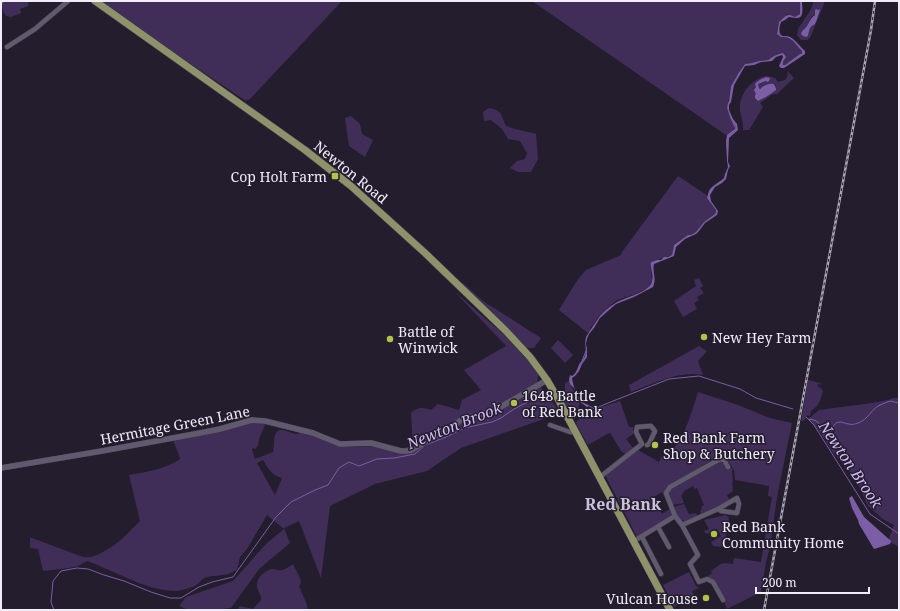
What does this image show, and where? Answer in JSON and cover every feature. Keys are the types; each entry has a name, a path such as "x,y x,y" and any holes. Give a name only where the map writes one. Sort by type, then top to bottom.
{"main road":[{"name":"Newton Road","path":"95,1 305,150 351,186 425,253 506,331 530,357 558,398 670,610"}],"street":[{"path":"7,47 35,29 68,1"},
{"name":"Hermitage Green Lane","path":"1,468 200,433 252,420 265,421 313,433 340,444 371,443 407,452 456,424 462,419 497,409 547,380"},
{"path":"550,425 570,432 576,432"},
{"path":"600,477 642,444 636,432 637,427 651,426 655,431 649,444 647,445"},
{"path":"722,600 713,582 707,579 699,582 690,564 698,556 676,516 666,494 670,487 720,459 724,460 728,467"},
{"path":"682,525 718,509"},
{"path":"634,541 676,516"},
{"path":"658,527 669,547"},
{"path":"642,537 661,574"}],"shaded area":[{"path":"1,1 29,1 28,6 20,9 21,13 11,17 6,16 3,11"},
{"path":"97,1 342,1 249,100 248,99 246,101"},
{"path":"532,1 800,1 800,14 795,17 787,14 779,22 777,34 792,40 803,52 785,65 782,65 784,54 774,56 768,60 745,64 731,86 727,108 731,120 736,127 735,130 726,135"},
{"path":"800,1 802,1 801,17 796,18 789,17 781,22 779,30 780,34 782,36 789,36 794,40 805,51 805,54 784,68 779,66 783,57 782,55 776,57 772,61 745,66 734,85 729,110 737,124 738,130 729,138 728,162 730,166 726,179 715,187 710,195 711,201 718,211 717,215 705,223 696,234 685,239 676,247 674,256 654,264 655,281 653,287 616,304 600,318 587,339 587,357 579,371 572,378 574,388 570,384 570,375 572,376 575,373 585,357 586,337 600,316 619,301 648,288 651,285 653,276 651,262 661,260 664,257 672,255 674,245 688,235 696,232 704,222 715,214 716,210 707,198 710,189 724,178 728,167 727,135 736,127 731,120 727,108 731,86 745,64 768,60 782,53 786,57 783,62 783,65 785,65 802,54 802,51 793,41 777,34 779,22 784,17 790,15 795,17 800,14"},
{"path":"814,1 825,1 810,38 807,40 801,40 797,35 798,29 810,11","holes":["816,9 820,10 816,22 810,27 808,35 804,29 809,25 811,17 815,14"]},
{"path":"816,9 820,10 816,22 810,28 807,37 803,36 801,33 815,15"},
{"path":"788,71 794,78 777,94 773,94 760,103 763,107 749,130 743,130 740,105 748,86 761,77 766,76 775,78 778,82 783,81 787,78","holes":["768,77 768,81 758,84 759,81","758,84 760,89 765,85 775,84 776,90 758,101 755,98"]},
{"path":"766,77 770,78 769,81 758,84 759,88 760,89 763,86 774,84 776,90 758,101 755,98 755,84"},
{"path":"489,108 499,112 506,126 536,134 538,159 531,172 518,172 510,168 517,161 525,159 527,153 520,141 508,139 502,129 491,120 484,121 483,112"},
{"path":"351,116 360,124 362,134 373,140 365,157 349,146 345,118"},
{"path":"678,176 708,196 707,198 717,212 704,222 696,232 688,235 674,245 672,255 651,262 652,281 648,288 636,294 617,300 601,314 588,333 559,310 578,279 586,270 621,255"},
{"path":"699,278 703,286 700,288 704,293 697,297 699,300 694,303 697,309 683,317 674,301 696,286 694,280"},
{"path":"463,283 483,301 541,338 534,348 525,348 462,285"},
{"path":"454,291 519,348 538,374 537,382 559,411 541,420 461,448 427,471 375,484 330,506 321,578 299,521 284,528 290,543 259,569 231,608 216,610 188,610 179,606 186,597 233,581 266,544 284,529 267,515 247,549 240,557 237,570 229,574 204,578 195,586 175,591 163,590 136,582 87,561 78,566 43,571 38,549 30,548 30,538 32,538 83,557 88,557 95,556 117,543 140,521 129,475 162,468 180,459 173,440 245,423 266,422 259,439 258,446 255,449 252,449 255,459 273,452 276,433 280,430 296,434 299,434 299,431 351,447 379,446 393,450 413,446 411,413 420,408 431,410 438,404 459,410 462,400 481,390 464,370 506,346","holes":["263,460 273,474 282,478 275,495 257,463"]},
{"path":"558,340 573,355 565,363 551,348"},
{"path":"699,346 707,351 698,361 703,375 685,374 676,376 631,392 629,385"},
{"path":"808,380 820,383 822,385 818,384 818,387 823,391 820,401 811,411 810,416 807,415 805,420 801,421"},
{"path":"569,381 580,404 578,406 583,412 574,419 559,394 565,392 565,383"},
{"path":"574,388 582,401 589,405 587,407 579,401"},
{"path":"698,392 738,405 770,418 792,423 777,497 770,547 761,592 727,609 724,601 710,582 708,576 712,573 711,571 720,564 733,564 734,558 761,562 772,497 768,496 769,486 735,480 734,470 724,455 718,456 668,487 665,491 670,506 669,507 662,492 652,498 662,514 670,509 673,515 637,537 606,477 606,475 638,450 659,462 662,456 670,452 680,440 684,432"},
{"path":"899,398 899,547 888,541 894,525 884,520 868,506 858,484 845,465 834,454 820,432 808,419 819,410 872,403"},
{"path":"620,401 629,427 633,427 633,434 626,439 634,449 627,455 621,451 609,433 588,445 576,424 577,421 592,409 594,411 601,407"},
{"path":"723,456 733,470 733,491 727,495 729,499 727,502 702,515 700,511 702,509 701,507 704,505 697,488 695,489 693,486 684,491 681,495 684,503 672,505 669,498 671,488 684,478"},
{"path":"852,496 864,517 891,541 890,544 874,549 859,524 852,508 849,498"},
{"path":"684,504 689,514 696,513 698,516 684,521 677,517 673,507"},
{"path":"726,515 729,518 724,547 713,546 711,542 721,536 717,529 708,534 705,533 704,531 709,529 704,520"},
{"path":"293,564 300,578 301,583 299,586 308,610 237,610 240,606 253,609 261,600 257,583 265,572 270,569 282,570"},
{"path":"689,572 696,586 699,588 692,591 695,596 674,607 663,585"}],"waterway":[{"name":"Newton Brook","path":"733,123 736,129"},
{"name":"Newton Brook","path":"582,361 586,351"},
{"name":"Newton Brook","path":"589,406 595,409 669,379 699,376 740,389 756,398 793,409"},
{"name":"Newton Brook","path":"428,444 464,428 492,422 549,391"},
{"path":"880,405 890,401 899,403"},
{"path":"809,419 818,422 821,432 826,436 831,433 836,423 841,422 855,424 861,422 880,405"},
{"name":"Newton Brook","path":"806,417 814,425 870,514 899,534"},
{"name":"Newton Brook","path":"54,610 51,602 53,581 61,571 77,568 88,569 170,598 181,598 199,587 233,577 276,517 291,502 328,485 339,468 349,462 359,466 377,459 394,458 415,454 425,445"}],"railway":[{"path":"764,610 871,30 875,1"}],"place":[{"name":"Cop Holt Farm","path":"335,176"},
{"name":"New Hey Farm","path":"704,337"},
{"name":"Battle of Winwick","path":"390,339"},
{"name":"1648 Battle of Red Bank","path":"514,403"},
{"name":"Red Bank Farm Shop & Butchery","path":"655,445"},
{"name":"Red Bank Community Home","path":"714,534"},
{"name":"Vulcan House","path":"706,598"}],"district":[{"name":"Red Bank","path":"623,504"}]}
